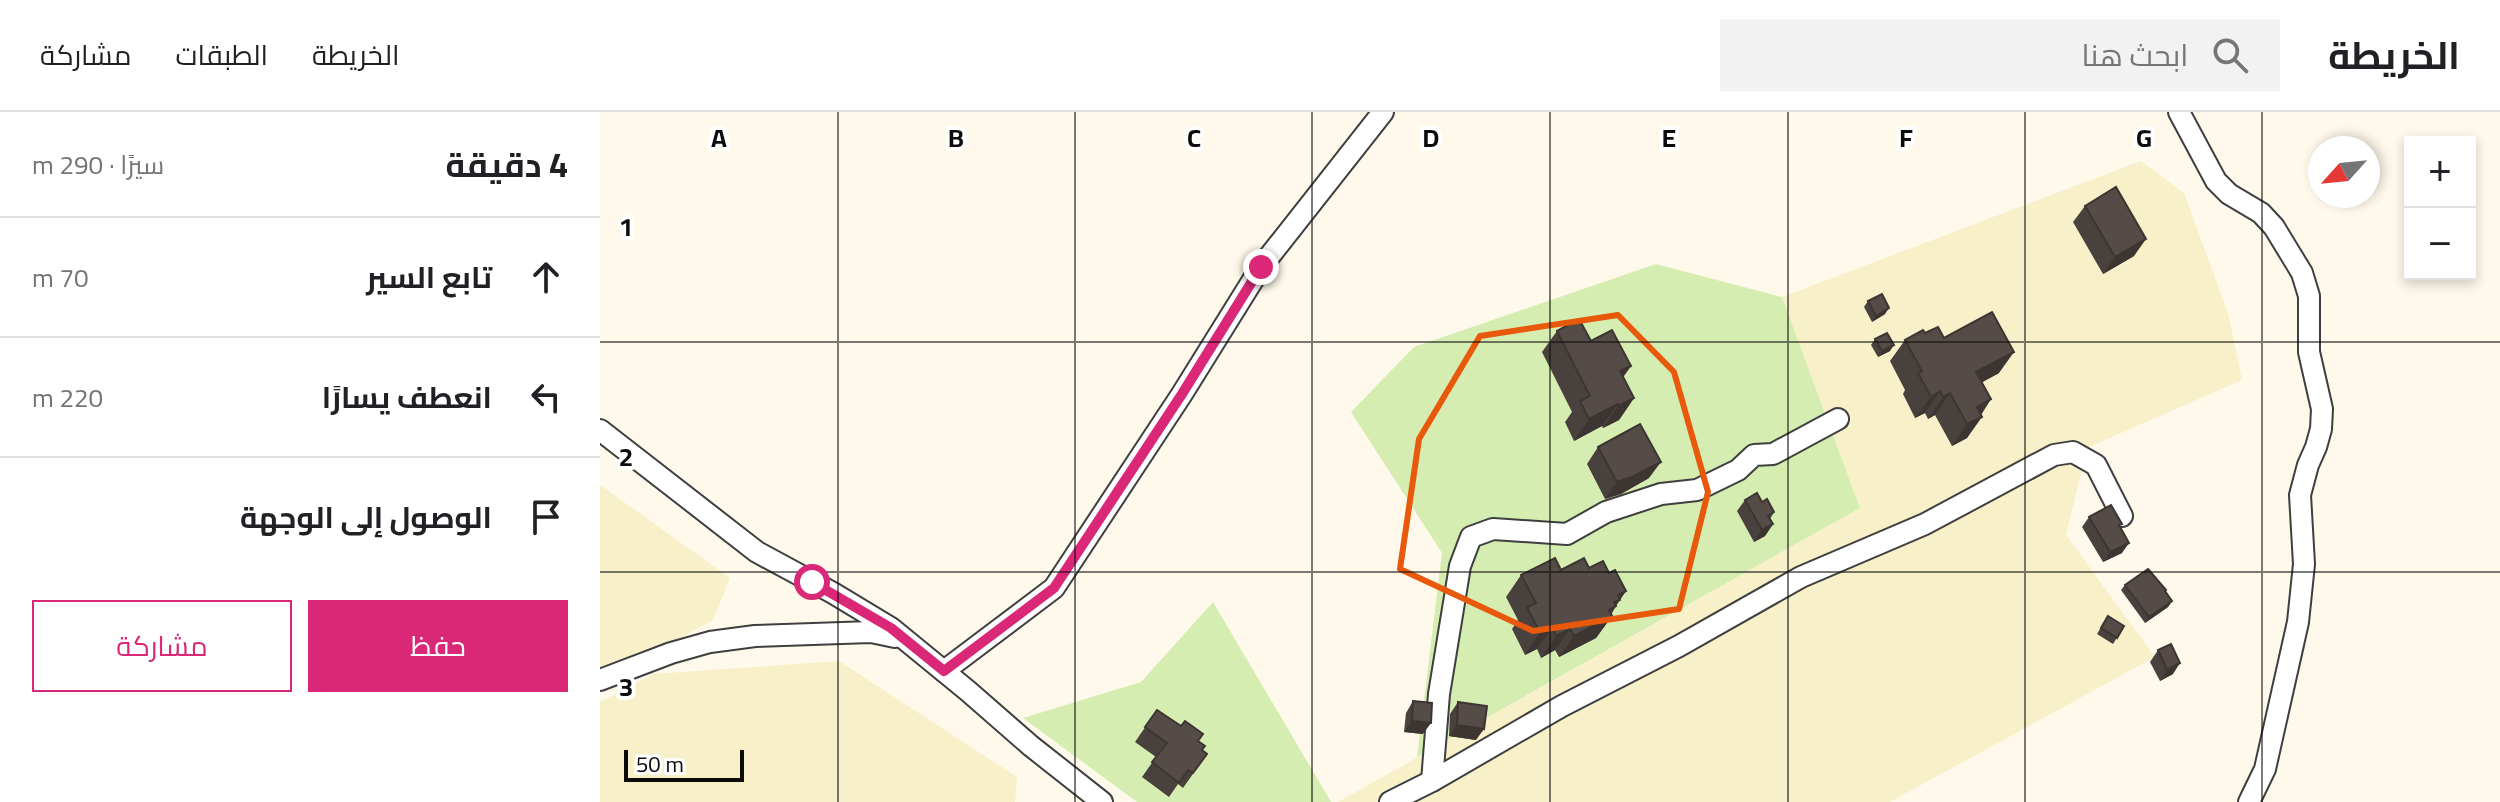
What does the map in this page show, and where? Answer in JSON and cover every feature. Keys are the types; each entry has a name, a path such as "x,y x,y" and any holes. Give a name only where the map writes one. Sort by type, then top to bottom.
{"street":[{"path":"944,671 1054,588 1182,394 1261,267 1383,112"},
{"path":"2179,112 2216,181 2229,194 2261,213 2274,227 2302,273 2309,296 2309,352 2322,409 2319,438 2300,495 2304,564 2298,622 2265,769 2249,802"},
{"path":"1432,781 1441,680 1460,566 1471,537 1493,529 1567,534 1606,512 1661,494 1697,490 1738,470 1754,455 1773,454 1838,419"},
{"path":"600,430 757,552 891,628 1102,802"},
{"path":"1390,802 1801,577 1925,524 2054,455 2073,452 2096,465 2122,516"},
{"path":"600,680 671,653 710,642 755,636 871,632 890,634 913,645"}],"highlighted area":[{"path":"1618,315 1674,372 1708,492 1679,609 1533,631 1400,569 1419,439 1480,336"}],"shaded area":[{"path":"2141,161 2184,193 2228,313 2242,380 2087,448 2066,535 2155,657 1890,802 1338,802 1860,508 1782,297"},
{"path":"600,485 730,578 713,620 600,682"},
{"path":"839,661 1017,777 1015,802 600,802 600,702 653,674"}],"green space":[{"path":"1656,264 1782,297 1860,508 1417,757 1442,553 1351,412 1414,347"},
{"path":"1213,602 1331,802 1137,802 1023,718 1141,682"}],"building":[{"path":"2116,187 2146,239 2115,257 2085,206"},
{"path":"1882,294 1889,308 1876,316 1868,301"},
{"path":"1992,312 2014,352 1976,372 1991,399 1977,407 1982,417 1967,424 1950,393 1943,397 1940,391 1931,397 1918,373 1922,371 1905,340 1923,330 1925,333 1938,327 1944,338"},
{"path":"1579,319 1591,341 1612,330 1631,366 1620,371 1634,398 1589,419 1580,401 1590,396 1557,331"},
{"path":"1887,333 1894,345 1882,351 1875,339"},
{"path":"1640,424 1661,462 1617,482 1598,447"},
{"path":"1757,493 1762,502 1767,499 1774,512 1768,516 1773,524 1762,530 1745,500"},
{"path":"2111,505 2129,543 2110,552 2089,517"},
{"path":"1555,558 1561,570 1584,558 1589,568 1603,561 1609,573 1615,570 1626,591 1618,595 1620,600 1614,602 1616,606 1609,610 1612,616 1574,636 1570,629 1556,636 1552,627 1540,633 1527,607 1536,603 1521,575"},
{"path":"2148,569 2172,601 2149,617 2125,585"},
{"path":"2108,616 2124,626 2117,638 2101,628"},
{"path":"2171,644 2180,663 2167,670 2158,650"},
{"path":"1413,701 1432,703 1431,723 1412,721"},
{"path":"1458,702 1487,706 1484,729 1457,725"},
{"path":"1157,710 1181,726 1185,721 1203,734 1198,741 1205,746 1202,750 1207,754 1193,773 1188,770 1179,783 1152,762 1167,743 1145,727"}],"route":[{"path":"812,582 891,628 944,671 1054,588 1182,394 1261,267"}]}
